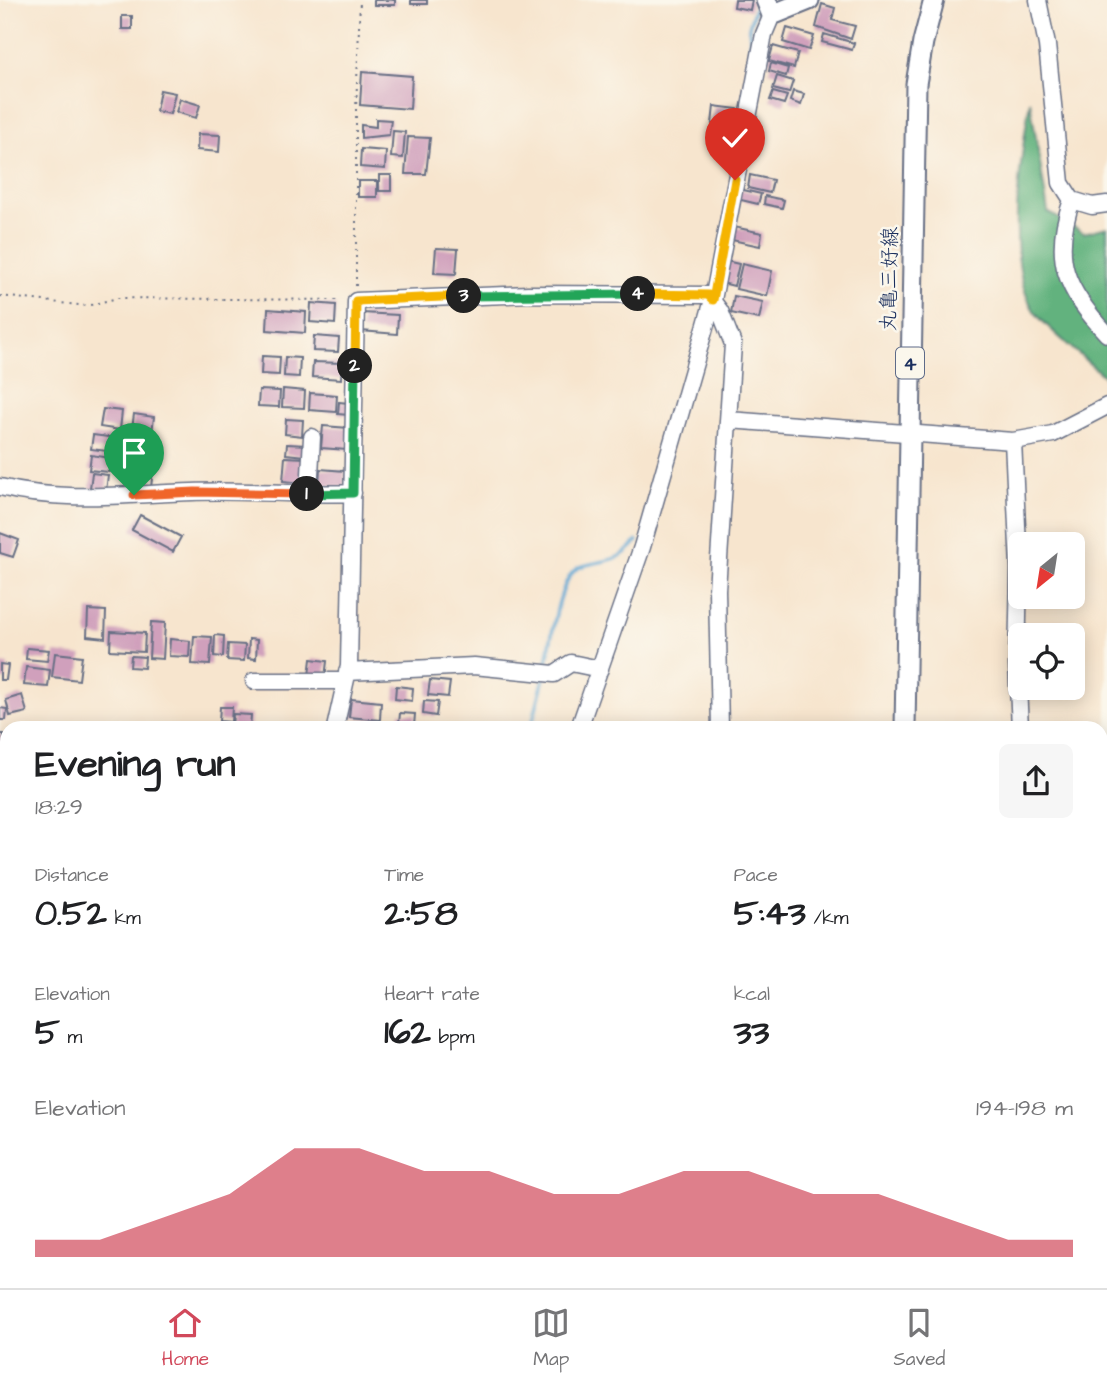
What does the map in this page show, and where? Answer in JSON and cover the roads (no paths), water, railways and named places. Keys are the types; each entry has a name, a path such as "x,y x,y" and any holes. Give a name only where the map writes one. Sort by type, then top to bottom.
{"main road":[{"path":"769,7 809,0"},
{"name":"丸亀三好線","path":"905,721 916,84 934,0"}],"street":[{"path":"1038,0 1047,45 1061,183 1072,200 1092,206 1107,204"},
{"path":"581,721 642,547 710,298 769,7"},
{"path":"1072,200 1061,246 1064,271 1071,288 1107,334"},
{"path":"337,721 346,677 353,493 356,301 528,293 710,298"},
{"path":"710,298 720,311 733,344 729,419 722,472 716,590 720,721"},
{"path":"729,419 1013,441 1054,434 1107,406"},
{"path":"309,494 312,437"},
{"path":"1013,441 1019,568 1017,665 1020,721"},
{"path":"0,487 29,494 72,498 195,492 353,493"},
{"path":"254,681 346,677 474,666 554,674 571,663 600,669"}],"waterway":[{"path":"752,59 749,27 757,0"},
{"path":"546,667 561,596 572,573 580,567 616,558 637,541"},
{"path":"533,721 544,678"}]}
